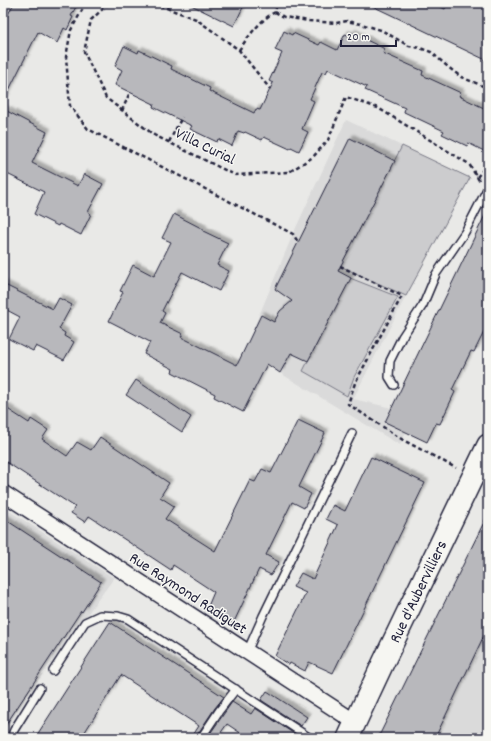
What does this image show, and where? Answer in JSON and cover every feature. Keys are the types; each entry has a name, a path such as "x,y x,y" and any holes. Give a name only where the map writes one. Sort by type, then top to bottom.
{"street":[{"name":"Rue d'Aubervilliers","path":"351,730 488,445"},
{"name":"Rue Raymond Radiguet","path":"3,493 247,652 351,730"}],"lane":[{"path":"394,385 389,377 390,361 402,337 424,305 436,274 465,232 486,191"},
{"path":"247,652 352,433"},
{"path":"53,671 85,622 100,615 118,616 128,619 310,738"},
{"path":"11,738 14,730 40,688"},
{"path":"201,738 236,689"}],"path":[{"path":"86,3 71,30 66,57 70,106 88,128 292,234 298,242"},
{"name":"Villa Curial","path":"109,3 91,20 84,52 106,98 154,135 236,175 289,172 313,157 328,140 346,97 378,108 469,164 486,191"},
{"path":"153,3 196,19 238,50 270,90"},
{"path":"238,50 250,35 275,12 277,3"},
{"path":"275,12 284,17 336,23 347,21 381,30 409,46 431,52 462,77 488,88"},
{"path":"122,110 130,92"},
{"path":"169,142 182,117"},
{"path":"477,177 488,164"},
{"path":"340,266 402,296 356,383 348,404 403,440 456,468"}],"shaded area":[{"path":"346,120 470,178 406,296 353,399 392,408 385,422 406,432 400,445 280,373 245,349 293,234"},
{"path":"402,146 470,178 406,296 340,266"},
{"path":"350,278 398,297 354,377 347,396 303,371"},
{"path":"3,507 114,578 3,728"},
{"path":"488,514 488,738 378,738"}],"building":[{"path":"14,3 78,3 71,16 73,17 67,30 64,28 57,43 38,32 3,102 3,24"},
{"path":"187,3 245,3 234,26"},
{"path":"366,3 432,3 445,9 448,3 488,3 488,61"},
{"path":"284,31 292,35 293,33 319,45 321,42 337,50 345,34 350,36 352,33 385,49 383,53 423,71 422,75 461,93 459,96 488,110 488,153 468,143 467,146 442,134 444,131 404,112 405,108 365,90 367,87 328,69 326,73 322,72 310,99 314,101 302,129 308,132 299,151 291,147 290,149 264,137 262,140 245,132 238,131 232,146 218,139 217,142 190,129 192,126 153,107 154,104 115,85 122,70 115,66 124,46 138,53 139,50 172,66 171,69 210,88 209,91 254,113 256,109 260,110 273,83 269,81 282,53 275,50"},
{"path":"3,109 47,132 32,163 78,186 84,174 103,184 88,212 91,214 81,235 34,214 44,192 3,172"},
{"path":"350,138 395,161 338,271 351,278 308,361 291,353 280,373 267,364 243,412 214,397 215,394 172,372 173,369 144,354 150,342 109,321 123,292 120,291 133,265 154,276 171,242 162,238 174,214 203,229 203,231 228,243 217,265 229,271 219,291 182,272 162,311 165,313 160,323 183,334 181,337 237,365 261,315 274,322 280,311 292,301 275,289"},
{"path":"488,209 488,324 474,352 471,351 452,390 455,392 440,424 436,423 427,442 385,422"},
{"path":"3,284 53,309 59,298 72,305 59,329 65,333 64,336 74,342 64,360 36,346 33,351 9,339 20,317 3,308"},
{"path":"136,380 191,417 182,432 126,395"},
{"path":"3,406 29,423 31,419 48,430 42,439 67,456 77,442 91,450 100,437 169,483 160,497 174,506 165,519 215,551 250,480 255,482 262,469 271,473 298,420 325,433 299,487 311,494 304,508 292,502 266,555 279,562 271,575 259,569 233,624 206,611 214,592 173,565 171,570 89,516 85,522 71,513 75,507 3,460"},
{"path":"371,457 425,483 333,673 309,662 305,671 290,663 289,665 275,656 306,593 293,587 301,573 313,579 338,525 326,519 333,505 345,511"},
{"path":"488,514 488,627 435,738 378,738"},
{"path":"3,518 101,582 3,729"},
{"path":"110,622 224,697 215,708 196,738 191,738 199,726 121,675 81,738 35,738"},
{"path":"267,691 307,717 301,726 261,700"},
{"path":"232,702 251,714 255,708 296,735 294,738 248,738 227,724 217,738 207,738"}]}
